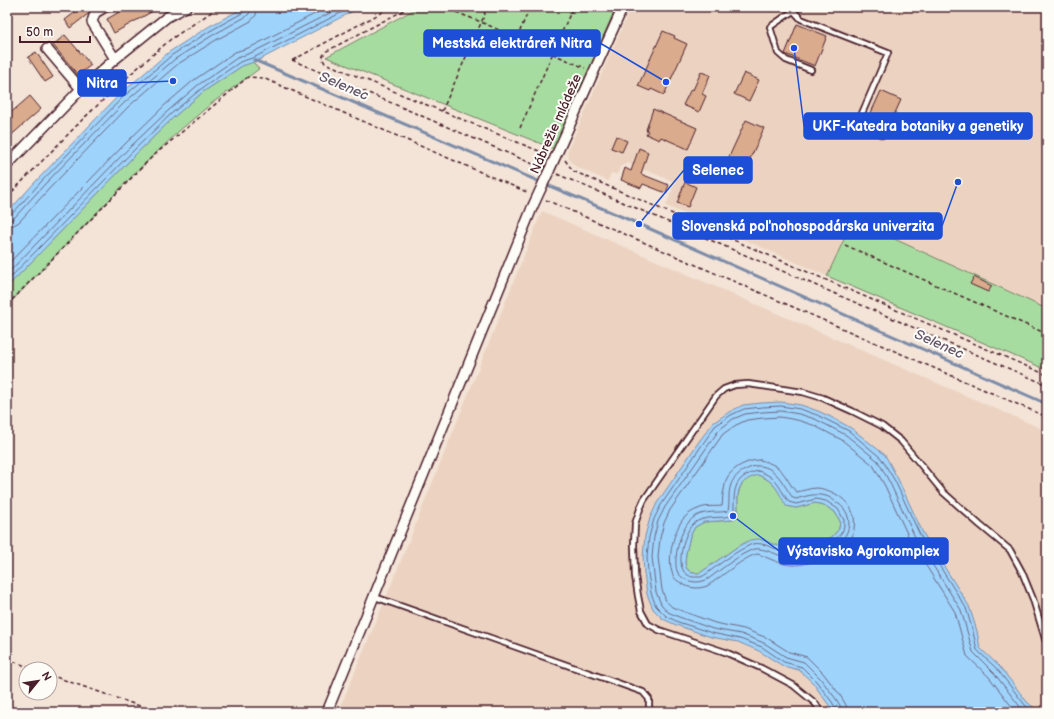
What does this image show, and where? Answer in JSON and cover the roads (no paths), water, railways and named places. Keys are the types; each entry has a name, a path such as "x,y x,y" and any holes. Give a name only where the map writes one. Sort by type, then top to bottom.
{"street":[{"path":"105,7 95,13 92,22 115,59"},
{"path":"7,165 81,89 167,17 186,7"},
{"name":"Nábrežie mládeže","path":"327,712 532,208 623,7"},
{"path":"47,49 81,89"}],"lane":[{"path":"811,70 786,60 778,53 770,27 792,9 801,19 888,53 857,125"},
{"path":"821,712 815,703 794,685 761,668 724,652 659,630 648,624 641,611 635,576 634,545 635,524 642,504 716,396 724,389 735,385 748,384 803,392 823,398 882,426 901,441 943,492 1010,550 1022,572 1033,599 1047,645"},
{"path":"375,596 642,692 649,699 648,712"}],"water":[{"path":"245,7 361,7 257,61 242,66 203,92 175,116 136,154 7,287 7,213 118,96 169,52 208,27"},
{"path":"781,402 801,405 818,411 851,428 885,455 923,533 969,606 977,631 980,648 1000,667 1028,703 1040,712 833,712 813,683 799,670 783,666 759,651 738,642 711,637 676,625 663,619 653,609 647,594 643,557 645,536 650,518 657,503 713,423 729,412 743,405","holes":["758,475 764,477 772,483 786,506 796,508 815,503 824,505 835,512 840,521 839,529 832,537 805,549 793,550 759,539 750,540 737,547 700,573 692,573 686,568 685,563 690,536 695,527 704,522 732,520 738,516 738,495 741,485 750,478"]}],"waterway":[{"name":"Selenec","path":"254,60 639,224 1047,404"}],"place":[{"name":"UKF-Katedra botaniky a genetiky","path":"794,48"},
{"name":"Nitra","path":"173,81"},
{"name":"Mestská elektráreň Nitra","path":"666,82"},
{"name":"Slovenská poľnohospodárska univerzita","path":"958,182"},
{"name":"Selenec","path":"639,224"},
{"name":"Výstavisko Agrokomplex","path":"733,516"}]}
